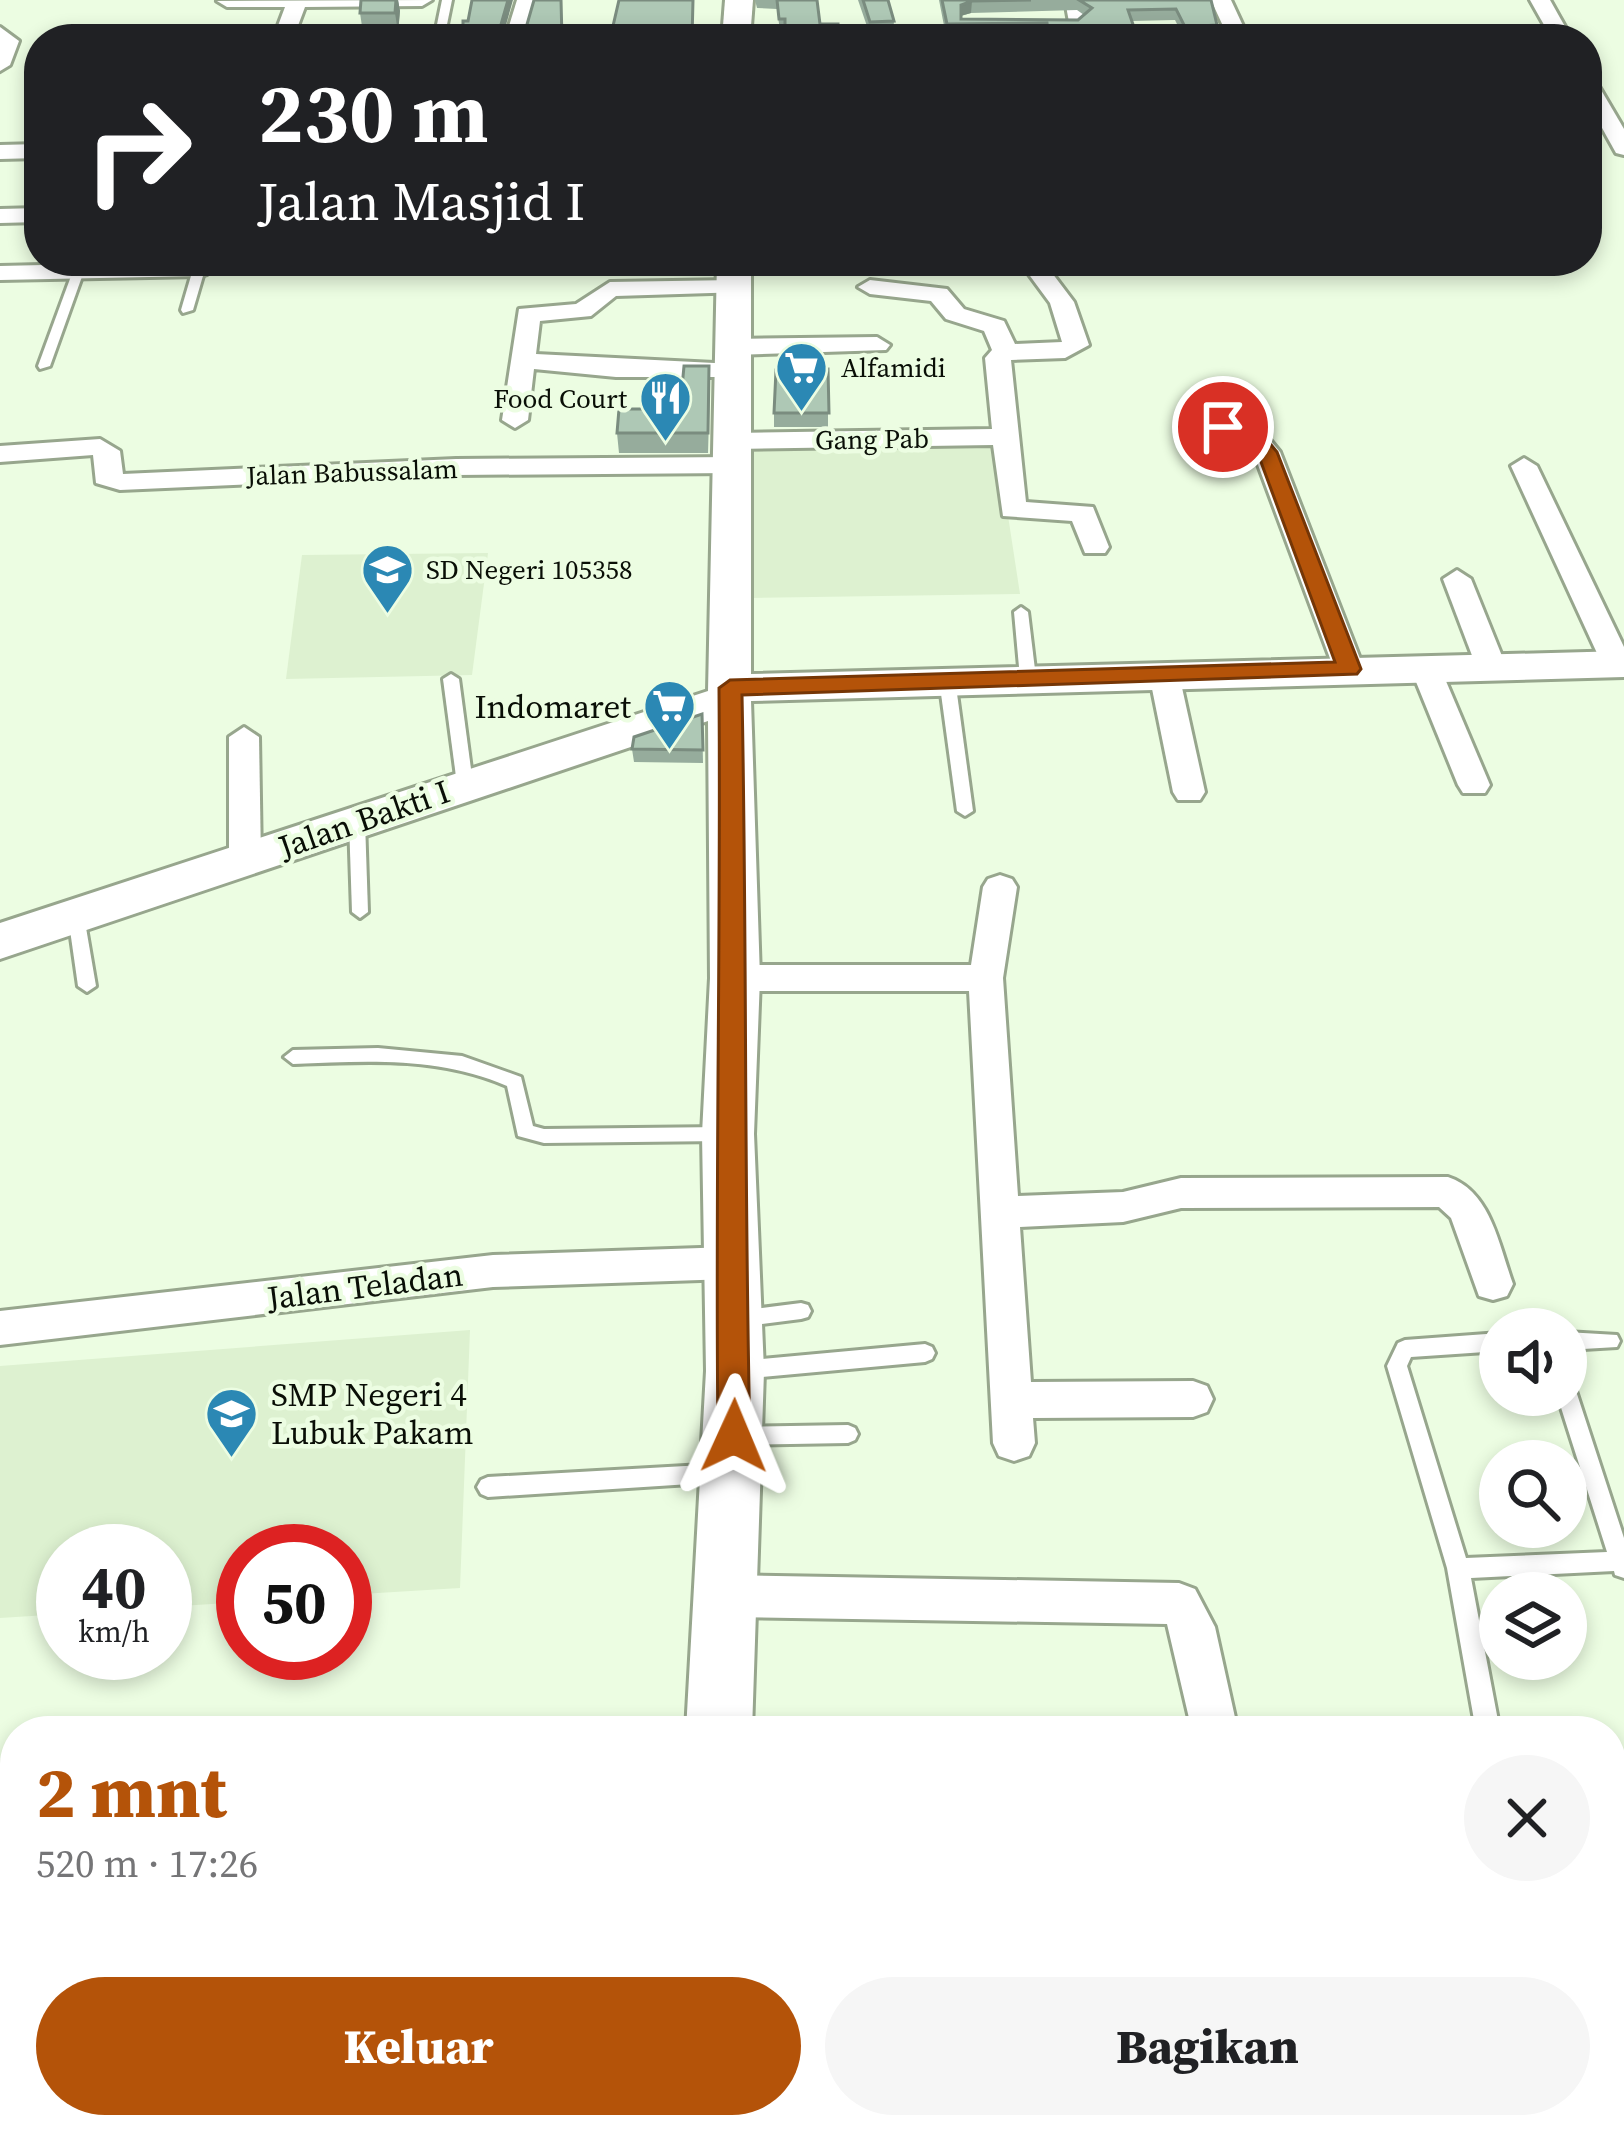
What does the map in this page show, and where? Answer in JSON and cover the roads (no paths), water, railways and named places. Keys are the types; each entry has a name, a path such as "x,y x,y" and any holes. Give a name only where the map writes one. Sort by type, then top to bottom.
{"main road":[{"path":"720,1716 733,1454 728,1134 734,978 730,693 734,276"},
{"name":"Jalan Bakti I","path":"0,941 730,693 947,679 1621,664"}],"street":[{"path":"227,2 422,0"},
{"path":"0,33 9,41 0,64"},
{"path":"1602,109 1624,148"},
{"path":"515,420 528,314 582,311 610,289 717,276"},
{"path":"1016,540 998,358 1005,352 1076,348 1062,302 1042,276"},
{"path":"870,287 938,294 955,314 995,326 1005,352"},
{"path":"525,361 616,369 877,345"},
{"path":"1223,427 1254,437 1267,452 1349,669"},
{"name":"Gang Pab","path":"735,453 1008,437"},
{"name":"Jalan Babussalam","path":"0,454 100,447 107,452 106,477 120,482 735,453"},
{"path":"1524,466 1621,664"},
{"path":"1013,510 1083,513 1095,548"},
{"path":"1457,579 1491,666"},
{"path":"1425,667 1474,784"},
{"path":"1164,674 1190,792"},
{"path":"244,737 245,860"},
{"path":"1000,887 986,978 1015,1443"},
{"path":"734,978 986,978"},
{"path":"1004,1211 1123,1207 1181,1193 1448,1192 1467,1210 1493,1284"},
{"name":"Jalan Teladan","path":"0,1328 493,1271 730,1263"},
{"path":"1013,1400 1192,1399"},
{"path":"726,1596 1179,1604 1193,1627 1212,1716"}],"lane":[{"path":"44,366 77,276"},
{"path":"187,310 197,276"},
{"path":"1021,611 1028,678"},
{"path":"451,679 465,784"},
{"path":"947,679 965,811"},
{"path":"357,821 360,912"},
{"path":"76,916 87,986"},
{"path":"293,1057 420,1054 491,1070 515,1082 525,1131 544,1136 728,1134"},
{"path":"734,1345 802,1310"},
{"path":"1587,1341 1610,1341"},
{"path":"1479,1344 1405,1349 1396,1366 1457,1568 1485,1716"},
{"path":"734,1345 925,1353"},
{"path":"1457,1568 1622,1566 1574,1416"},
{"path":"488,1487 848,1434"}],"place":[{"name":"Alfamidi","path":"802,413"},
{"name":"Food Court","path":"666,444"},
{"name":"SD Negeri 105358","path":"387,615"},
{"name":"Indomaret","path":"670,752"},
{"name":"SMP Negeri 4 Lubuk Pakam","path":"232,1459"}]}
